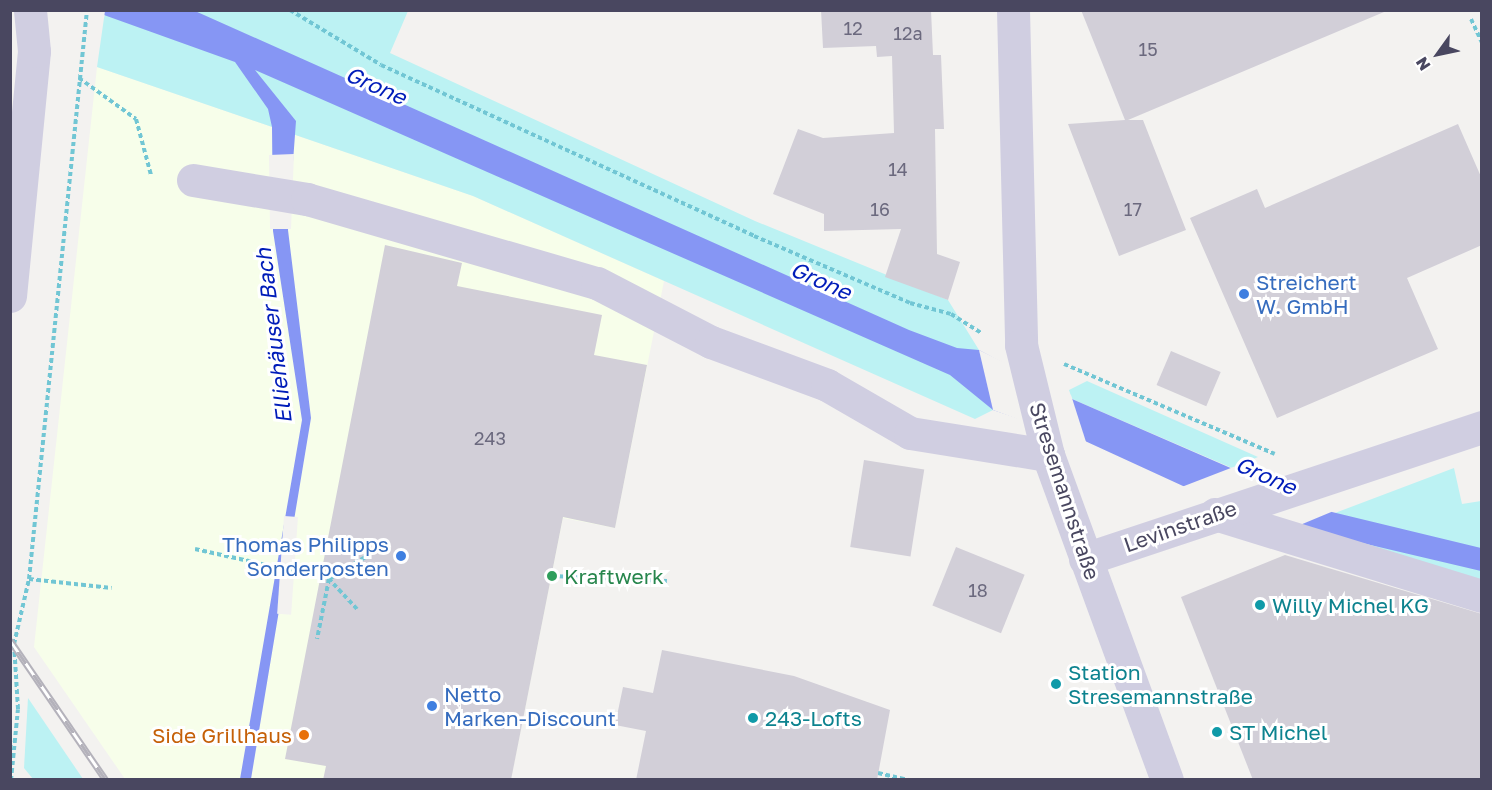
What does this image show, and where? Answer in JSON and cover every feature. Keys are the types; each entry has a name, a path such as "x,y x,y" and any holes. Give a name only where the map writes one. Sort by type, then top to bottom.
{"street":[{"path":"10,296 34,51 30,10"},
{"path":"34,51 48,10"},
{"name":"Stresemannstraße","path":"1013,10 1025,358 1046,443 1085,559 1167,780"},
{"path":"193,180 252,188 306,199 597,283 711,342 827,385 910,433 1046,443"},
{"name":"Levinstraße","path":"1085,559 1320,478 1482,428"},
{"path":"1223,512 1482,596"}],"path":[{"path":"10,780 18,709 14,644 29,579 87,10"},
{"path":"290,10 381,65 754,236 1025,358 1320,478"},
{"path":"1471,19 1482,44"},
{"path":"79,77 136,119 151,175"},
{"path":"195,549 253,559 329,579 357,609"},
{"path":"318,639 329,579 368,556"},
{"path":"552,576 667,581"},
{"path":"29,579 112,588"},
{"path":"878,773 909,780"}],"shaded area":[{"path":"105,11 408,11 390,53 755,221 948,300 979,350 993,410 975,419 473,196 97,67"},
{"path":"97,67 473,196 664,281 615,528 563,518 511,779 125,779 34,647"},
{"path":"1087,381 1258,457 1232,468 1072,399 1069,390"},
{"path":"1454,468 1462,504 1481,501 1481,585 1290,530"},
{"path":"28,698 83,779 33,779 24,768"}],"water":[{"path":"73,11 195,11 909,330 957,348 979,350 1072,399 1332,512 1481,548 1481,571 1345,539 1183,486 1085,441 993,410 950,375 255,70 296,121 288,230 311,418 251,779 240,779 302,420 273,231 272,127 268,109 235,62 104,15"}],"pier":[{"path":"70,10 105,10 105,11 104,18"},
{"path":"294,154 291,229 270,229 269,155"},
{"path":"979,350 1071,395 1087,445 993,410"},
{"path":"1236,466 1336,510 1300,525 1179,488"},
{"path":"284,516 298,517 291,615 277,614"}],"building":[{"path":"821,10 931,10 933,55 941,55 944,129 935,129 937,254 960,262 948,300 885,277 901,229 824,231 824,214 773,194 798,129 823,138 894,133 892,56 877,57 876,46 823,48"},
{"path":"1081,10 1383,10 1384,12 1128,120 1143,120 1186,230 1119,256 1068,124 1125,120"},
{"path":"1458,124 1482,179 1482,245 1407,278 1438,349 1277,418 1190,218 1257,189 1265,208"},
{"path":"385,245 462,263 457,286 602,315 594,355 647,365 615,528 563,517 511,780 323,780 326,766 285,759"},
{"path":"1171,351 1221,372 1206,406 1157,385"},
{"path":"864,460 924,470 910,556 850,547"},
{"path":"956,547 1025,575 1001,633 932,605"},
{"path":"1285,555 1482,614 1482,780 1253,780 1181,597"},
{"name":"243-Lofts","path":"662,650 794,676 890,710 877,780 636,780 646,731 615,725 623,687 653,693"}],"railway":[{"path":"10,640 106,780"}],"place":[{"name":"Streichert W. GmbH","path":"1244,294"},
{"name":"Thomas Philipps Sonderposten","path":"401,556"},
{"name":"Kraftwerk","path":"552,576"},
{"name":"Willy Michel KG","path":"1260,605"},
{"name":"Station Stresemannstraße","path":"1056,684"},
{"name":"Netto Marken-Discount","path":"432,706"},
{"name":"243-Lofts","path":"753,718"},
{"name":"ST Michel","path":"1217,732"},
{"name":"Side Grillhaus","path":"304,735"}],"water label":[{"name":"Grone","path":"376,85"},
{"name":"Grone","path":"821,280"},
{"name":"Elliehäuser Bach","path":"273,336"},
{"name":"Grone","path":"1266,475"}]}
